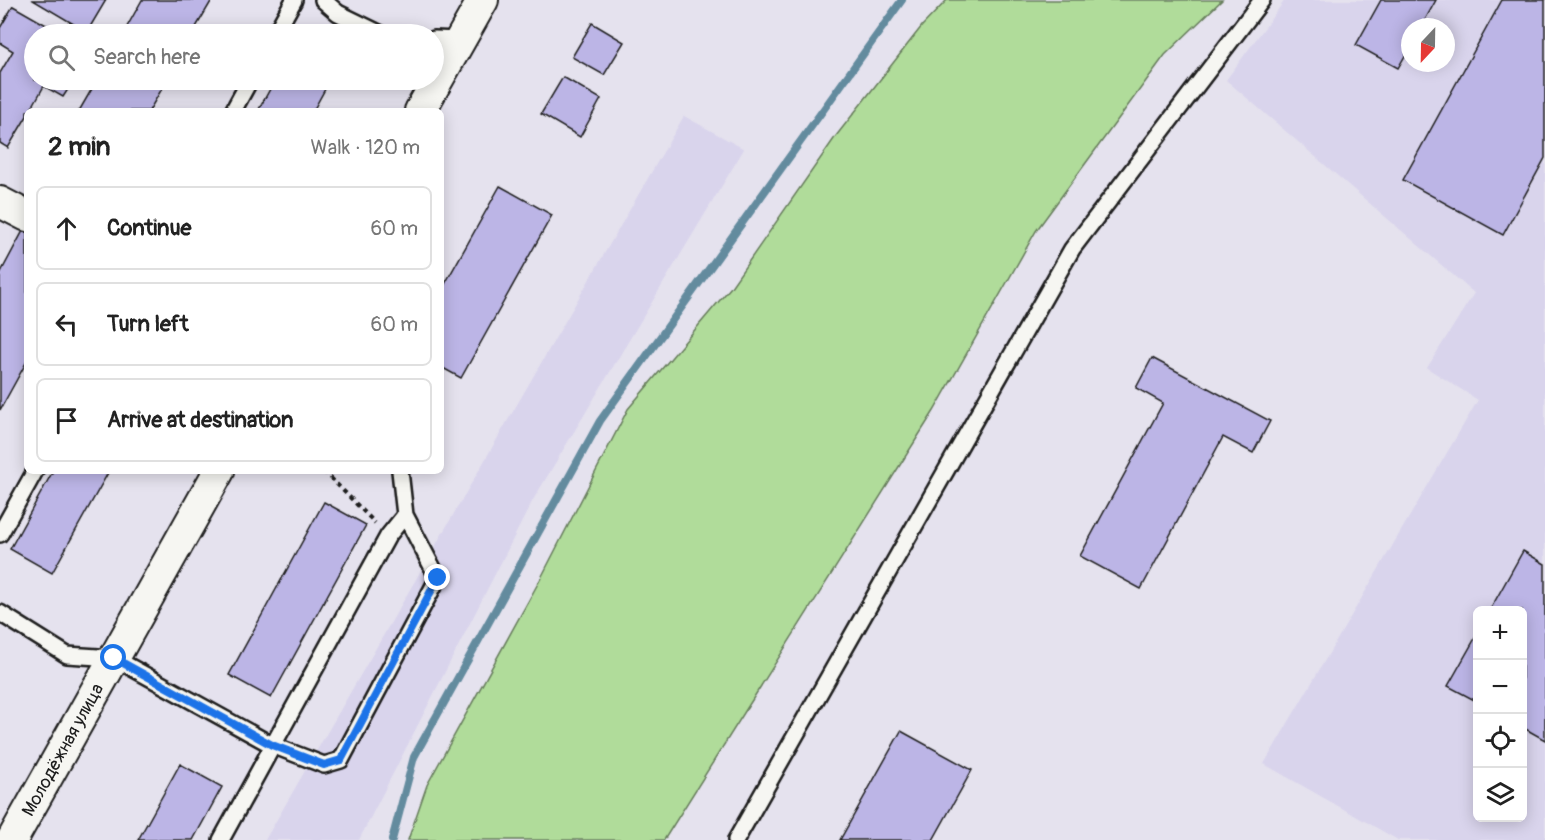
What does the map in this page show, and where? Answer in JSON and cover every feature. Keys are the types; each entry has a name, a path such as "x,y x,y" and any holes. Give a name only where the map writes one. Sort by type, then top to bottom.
{"street":[{"path":"447,40 483,0"},
{"path":"421,108 428,90"},
{"path":"0,202 24,214"},
{"name":"Молодёжная улица","path":"12,840 217,474"}],"lane":[{"path":"281,24 294,0"},
{"path":"323,0 338,13 361,24"},
{"path":"736,840 1071,249 1262,0"},
{"path":"235,108 245,90"},
{"path":"0,534 32,474"},
{"path":"0,613 66,656 114,658 272,745 324,765 341,760 438,578 405,515 400,474"},
{"path":"221,840 388,536 405,515"}],"path":[{"path":"327,474 388,536"}],"shaded area":[{"path":"1285,0 1545,0 1545,840 1398,840 1264,764 1478,400 1427,368 1474,293 1226,80"},
{"path":"684,116 744,149 533,500 359,840 265,840"}],"green space":[{"path":"947,0 1222,0 1165,55 1036,231 934,411 664,840 408,840 427,785 541,578 628,409 731,287 836,136 922,26"}],"building":[{"path":"33,0 106,0 92,24 74,24"},
{"path":"142,0 212,0 198,24 129,24"},
{"path":"1381,0 1436,0 1426,18 1401,18 1401,63 1398,68 1356,45"},
{"path":"1502,0 1545,0 1545,158 1503,235 1403,180"},
{"path":"13,6 44,24 24,24 24,90 42,90 32,108 24,108 24,121 8,148 0,143 0,73 13,51 0,43 0,28"},
{"path":"592,23 624,42 604,75 572,57"},
{"path":"563,77 601,99 580,137 541,114"},
{"path":"51,90 68,90 63,97"},
{"path":"91,90 161,90 151,108 81,108"},
{"path":"270,90 325,90 315,108 260,108"},
{"path":"500,186 552,215 461,378 444,369 444,286"},
{"path":"24,229 24,366 0,410 0,274"},
{"path":"1152,358 1270,421 1253,453 1223,437 1141,589 1080,556 1163,403 1136,388"},
{"path":"51,474 107,474 52,573 10,549"},
{"path":"324,502 366,525 271,698 229,675"},
{"path":"1523,551 1545,564 1545,740 1527,730 1527,606 1492,606"},
{"path":"1473,642 1473,699 1448,686"},
{"path":"901,731 972,770 933,840 840,840"},
{"path":"180,764 222,787 193,840 138,840"}],"waterway":[{"path":"392,840 414,757 600,421 902,0"}],"route":[{"path":"114,658 272,745 324,765 341,760 438,578"}]}
